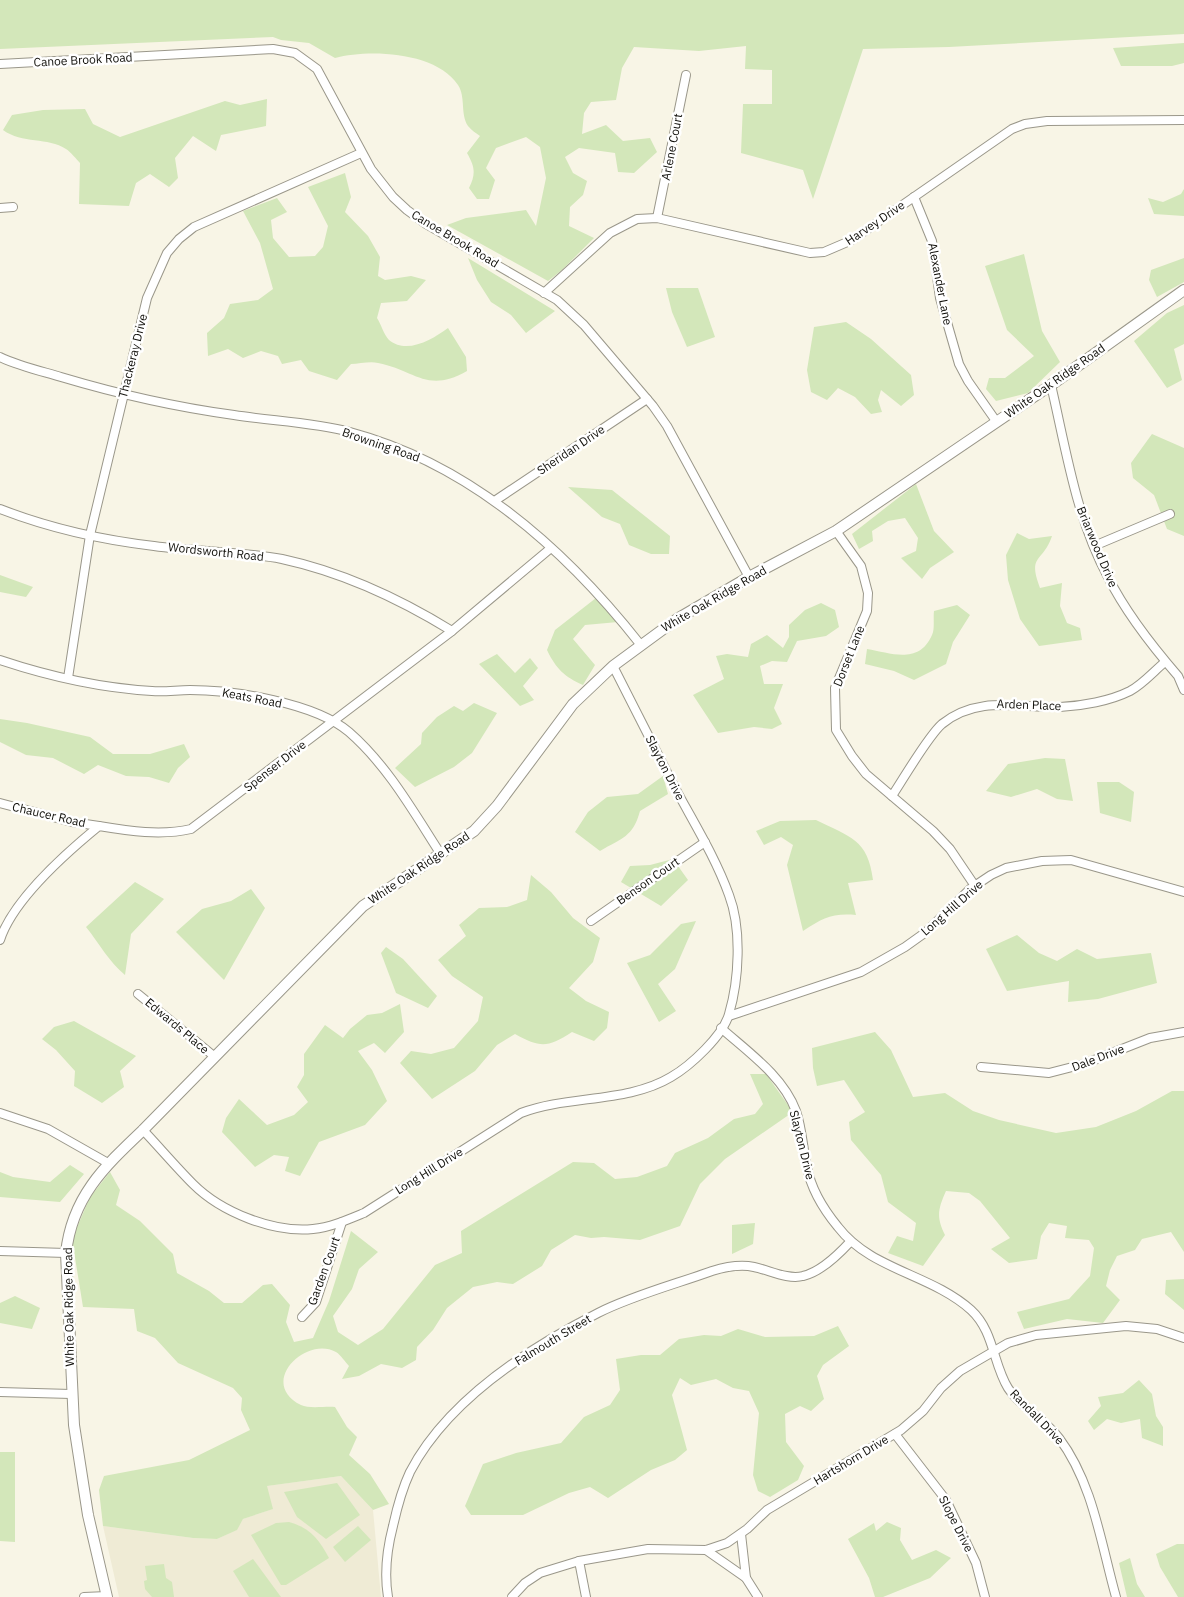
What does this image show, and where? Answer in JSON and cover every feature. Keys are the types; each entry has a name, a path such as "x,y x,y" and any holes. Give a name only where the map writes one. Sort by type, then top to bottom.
{"street":[{"name":"Canoe Brook Road","path":"0,64 284,50 300,55 317,69 361,153 393,197 426,224 558,300 584,325 647,399 681,450 749,577"},
{"name":"Arlene Court","path":"657,218 686,75"},
{"name":"Harvey Drive","path":"544,293 610,233 637,219 657,218 810,253 824,252 852,240 1012,129 1025,124 1048,121 1184,120"},
{"name":"Thackeray Drive","path":"68,678 90,535 147,298 158,271 178,239 194,227 361,153"},
{"name":"Alexander Lane","path":"914,197 932,241 940,298 959,364 968,381 996,421"},
{"path":"0,208 14,207"},
{"name":"White Oak Ridge Road","path":"107,1596 81,1477 71,1394 66,1253 68,1237 80,1203 108,1163 143,1130 363,906 474,831 486,819 573,704 613,666 640,644 677,619 749,577 836,531 996,421 1052,385 1184,290"},
{"name":"Browning Road","path":"0,357 166,405 349,432 416,455 496,500 590,584 640,644"},
{"name":"Briarwood Drive","path":"1052,385 1079,506 1094,546 1107,576 1121,601 1165,662 1178,676 1184,690"},
{"name":"Sheridan Drive","path":"496,500 647,399"},
{"name":"Wordsworth Road","path":"0,509 90,535 155,547 232,551 283,560 333,574 382,592 452,631"},
{"path":"1094,546 1170,514"},
{"name":"Dorset Lane","path":"836,531 861,566 868,593 867,611 835,688 836,730 866,774 933,831 950,849 975,886"},
{"name":"Spenser Drive","path":"98,826 157,832 177,832 191,829 452,631 551,548"},
{"name":"Keats Road","path":"0,660 68,678 153,692 191,690 267,699 333,721 348,732 381,766 440,853"},
{"name":"Arden Place","path":"892,796 942,724 955,717 989,704 1059,707 1085,705 1130,691 1165,662"},
{"name":"Slayton Drive","path":"613,666 705,842 730,896 738,944 729,1016"},
{"name":"Chaucer Road","path":"0,803 72,822 98,826"},
{"path":"0,940 5,926 21,902 71,850 98,826"},
{"name":"Benson Court","path":"591,921 705,842"},
{"name":"Long Hill Drive","path":"143,1130 194,1185 216,1203 245,1216 282,1228 312,1229 342,1222 364,1213 522,1113 543,1104 642,1090 670,1078 691,1064 729,1016 861,972 905,947 926,932 975,886 1006,868 1057,859 1071,860 1184,892"},
{"name":"Edwards Place","path":"138,994 215,1057"},
{"name":"Slayton Drive","path":"721,1028 768,1070 787,1094 796,1112 807,1170 814,1188 824,1208 850,1242 868,1256 940,1290 972,1310 995,1350"},
{"name":"Dale Drive","path":"981,1066 1049,1073 1084,1064 1150,1038 1184,1032"},
{"path":"0,1113 48,1129 108,1163"},
{"name":"Garden Court","path":"302,1317 316,1302 342,1222"},
{"name":"Falmouth Street","path":"388,1597 386,1577 390,1538 401,1494 410,1472 439,1430 473,1394 510,1366 599,1312 727,1267 751,1266 793,1277 802,1276 836,1257 850,1242"},
{"path":"0,1251 66,1253"},
{"name":"Hartshorn Drive","path":"512,1597 525,1583 540,1574 580,1561 648,1549 706,1550 727,1543 741,1534 767,1510 895,1434 923,1411 941,1388 960,1371 1008,1343 1036,1335 1126,1326 1157,1329 1184,1338"},
{"name":"Randall Drive","path":"995,1350 1007,1385 1013,1395 1058,1436 1083,1477 1116,1597"},
{"path":"0,1392 71,1394"},
{"name":"Slope Drive","path":"895,1434 946,1500 976,1562 984,1597"},
{"path":"741,1534 746,1578"},
{"path":"706,1550 746,1578 758,1597"},
{"path":"580,1561 586,1597"},
{"path":"84,1597 107,1596"}],"shaded area":[{"path":"341,1476 373,1510 381,1597 119,1597 103,1526 193,1538 217,1539 236,1530 243,1519 272,1509 266,1486"}],"green space":[{"path":"0,0 1184,0 1184,34 949,47 863,49 813,199 803,170 741,153 743,104 772,104 772,70 745,69 746,46 699,51 634,47 622,68 616,100 591,102 584,113 582,134 606,125 623,141 650,138 657,152 634,173 618,172 615,153 579,148 565,157 573,173 587,181 583,195 570,207 569,226 594,238 562,270 548,281 447,225 466,218 526,210 536,226 546,178 540,147 526,137 496,148 486,168 495,180 489,199 477,199 469,188 474,170 467,153 480,136 469,127 466,121 462,95 458,85 448,74 434,66 419,60 383,54 349,55 335,58 309,43 281,40 273,37 0,49"},
{"path":"1184,43 1184,63 1172,66 1121,66 1113,48"},
{"path":"267,99 266,126 221,135 216,151 193,136 175,158 178,178 169,187 150,174 136,183 129,206 79,204 80,163 70,152 59,145 18,137 3,130 12,115 43,110 85,109 93,124 120,137 225,101 240,105"},
{"path":"345,173 351,197 345,212 368,236 380,257 378,276 385,280 411,276 426,280 407,301 381,303 377,318 389,340 396,344 412,346 435,337 448,328 466,357 467,371 453,378 431,380 391,366 368,362 351,364 337,380 309,371 301,360 282,364 278,356 261,351 243,358 228,349 208,356 207,333 224,318 230,304 258,300 273,289 260,243 243,211 277,198 287,212 271,220 273,238 289,257 315,256 323,247 328,226 308,187"},
{"path":"1184,189 1184,216 1154,214 1148,198 1163,202 1181,194"},
{"path":"1024,254 1042,331 1060,362 1028,393 996,401 986,389 989,378 1005,378 1034,356 1007,330 985,266"},
{"path":"468,258 555,311 526,333 511,315 491,302 477,280"},
{"path":"1184,258 1184,282 1157,297 1149,280 1151,270"},
{"path":"666,288 698,288 715,337 687,347 672,312"},
{"path":"1184,305 1184,344 1174,349 1182,380 1167,388 1134,341 1167,313"},
{"path":"846,322 871,339 911,375 914,395 901,406 881,390 878,400 882,412 871,414 855,397 838,388 827,400 811,392 807,370 814,327"},
{"path":"1152,434 1184,448 1184,536 1167,529 1154,495 1133,478 1131,463"},
{"path":"916,484 934,531 954,552 930,568 922,579 901,558 916,551 918,538 905,518 888,521 872,531 873,541 859,549 852,534"},
{"path":"568,487 612,490 670,536 669,554 651,554 629,545 620,524 602,517"},
{"path":"1017,533 1029,539 1052,536 1036,564 1036,577 1040,588 1062,583 1060,606 1067,623 1080,628 1082,640 1039,646 1020,619 1008,580 1006,555"},
{"path":"0,575 33,587 26,597 0,592"},
{"path":"596,598 618,622 585,625 573,639 595,665 583,685 562,672 547,650 555,630"},
{"path":"821,603 835,610 839,627 826,636 797,641 787,662 772,661 760,666 764,684 783,684 774,708 782,724 772,729 754,727 718,733 693,695 724,679 716,656 727,654 748,657 751,644 767,635 783,648 789,637 789,625 805,610"},
{"path":"957,605 970,615 953,642 946,664 914,680 894,671 865,664 867,649 904,655 920,650 933,633 934,611"},
{"path":"497,654 515,673 530,658 538,668 523,686 534,700 520,706 479,664"},
{"path":"474,703 497,713 472,753 454,767 415,787 395,768 421,744 422,733 437,717 454,706 463,711"},
{"path":"0,719 90,737 113,754 150,754 184,744 190,757 178,768 169,783 149,777 126,776 98,765 84,774 53,758 26,755 0,742"},
{"path":"1045,758 1065,759 1073,801 1057,799 1037,789 1011,797 986,791 1008,764"},
{"path":"663,776 668,794 640,811 634,826 626,836 600,851 575,832 588,812 607,797 638,794"},
{"path":"1097,782 1119,782 1134,792 1131,822 1100,813"},
{"path":"816,820 848,836 862,847 871,866 873,880 848,883 856,915 828,917 803,931 787,865 793,845 781,837 764,845 756,831 780,821"},
{"path":"673,859 688,880 661,906 621,882 630,866 650,865"},
{"path":"531,875 551,892 573,918 600,938 593,962 569,988 586,1001 609,1012 607,1028 594,1041 572,1032 556,1041 538,1044 515,1034 497,1045 475,1071 432,1099 400,1063 411,1051 431,1054 454,1048 478,1021 483,997 452,976 438,960 466,936 459,925 479,908 507,907 527,900"},
{"path":"135,882 164,899 131,934 125,975 109,958 86,927"},
{"path":"251,889 265,908 224,980 176,932 202,909 231,901"},
{"path":"696,921 675,969 658,984 676,1011 659,1022 627,963 650,955 681,924"},
{"path":"1017,935 1039,953 1057,961 1077,949 1097,959 1151,953 1157,983 1098,999 1068,1002 1069,981 1007,991 986,949"},
{"path":"386,947 403,959 437,996 428,1008 396,993 381,953"},
{"path":"400,1004 404,1032 385,1053 374,1043 358,1051 372,1070 387,1101 365,1125 319,1142 300,1176 285,1171 289,1157 274,1155 255,1167 222,1132 226,1118 239,1099 267,1125 294,1115 308,1102 297,1087 304,1075 304,1054 325,1025 343,1038 350,1029 367,1015 382,1013"},
{"path":"74,1021 136,1056 120,1071 124,1087 102,1103 74,1086 75,1071 56,1050 42,1039 54,1027"},
{"path":"875,1032 891,1050 913,1097 945,1093 973,1111 999,1120 1056,1133 1096,1127 1136,1111 1172,1091 1184,1091 1184,1252 1171,1232 1142,1239 1135,1250 1117,1256 1110,1270 1106,1286 1120,1300 1103,1323 1067,1319 1024,1329 1017,1312 1069,1299 1090,1276 1094,1248 1089,1240 1065,1238 1067,1226 1049,1223 1041,1236 1037,1259 1009,1263 991,1249 1010,1238 980,1201 969,1193 946,1191 939,1213 940,1223 945,1235 923,1266 888,1253 897,1236 913,1241 916,1223 888,1202 881,1175 851,1140 849,1122 865,1112 844,1080 817,1086 813,1068 812,1048"},
{"path":"750,1074 766,1074 793,1112 725,1159 700,1184 680,1226 640,1240 604,1237 591,1238 575,1235 551,1250 542,1266 513,1284 497,1282 473,1287 447,1308 433,1330 417,1347 416,1360 402,1368 381,1364 359,1376 342,1379 349,1366 336,1352 324,1348 300,1355 291,1364 285,1374 284,1385 289,1396 304,1406 335,1407 347,1427 357,1437 349,1455 370,1474 389,1504 373,1510 341,1476 267,1486 273,1509 243,1519 237,1530 217,1539 193,1538 103,1526 99,1490 104,1476 189,1460 250,1430 241,1410 242,1398 233,1388 178,1363 155,1338 137,1331 134,1309 83,1307 72,1239 90,1197 110,1172 120,1190 116,1205 140,1221 173,1254 177,1273 209,1291 224,1303 242,1303 263,1285 272,1284 290,1305 286,1322 294,1342 313,1338 329,1301 351,1231 378,1252 359,1269 352,1289 333,1316 338,1332 358,1345 383,1329 435,1265 462,1253 461,1231 573,1162 594,1163 615,1179 637,1177 667,1166 675,1153 708,1138 734,1119 755,1114 763,1104"},
{"path":"70,1165 84,1174 60,1202 0,1197 0,1172 13,1177 50,1182"},
{"path":"755,1223 753,1244 732,1254 732,1225"},
{"path":"1184,1279 1184,1310 1165,1294 1166,1280"},
{"path":"15,1296 40,1308 32,1329 0,1323 0,1303"},
{"path":"838,1326 849,1346 823,1365 817,1376 824,1399 811,1411 800,1406 785,1414 786,1442 804,1466 798,1480 770,1497 758,1491 753,1475 759,1413 749,1391 733,1388 716,1379 691,1385 680,1378 672,1395 687,1450 675,1460 651,1470 608,1498 590,1487 569,1493 523,1515 471,1515 465,1506 483,1464 516,1453 561,1443 584,1417 610,1405 620,1390 616,1359 641,1355 660,1355 679,1339 704,1335 721,1336 738,1329 765,1337 814,1336"},
{"path":"1139,1380 1152,1394 1156,1416 1163,1427 1163,1446 1142,1438 1140,1419 1121,1423 1107,1419 1094,1430 1088,1421 1101,1406 1098,1397 1123,1393"},
{"path":"0,1452 15,1452 15,1542 0,1541"},
{"path":"337,1483 360,1515 326,1539 297,1517 284,1492"},
{"path":"289,1522 303,1527 313,1535 329,1558 286,1585 281,1585 251,1535 276,1523"},
{"path":"887,1522 901,1528 900,1540 912,1560 936,1550 951,1558 930,1578 883,1597 875,1597 869,1578 848,1539 874,1523 876,1531"},
{"path":"358,1526 371,1540 345,1562 333,1547"},
{"path":"1177,1544 1184,1544 1184,1597 1178,1597 1160,1567 1156,1554"},
{"path":"1130,1558 1137,1584 1145,1597 1127,1597 1119,1563"},
{"path":"253,1559 281,1597 249,1597 233,1571"},
{"path":"164,1564 166,1578 172,1582 174,1597 152,1597 145,1589 144,1581 147,1580 145,1566"}]}
